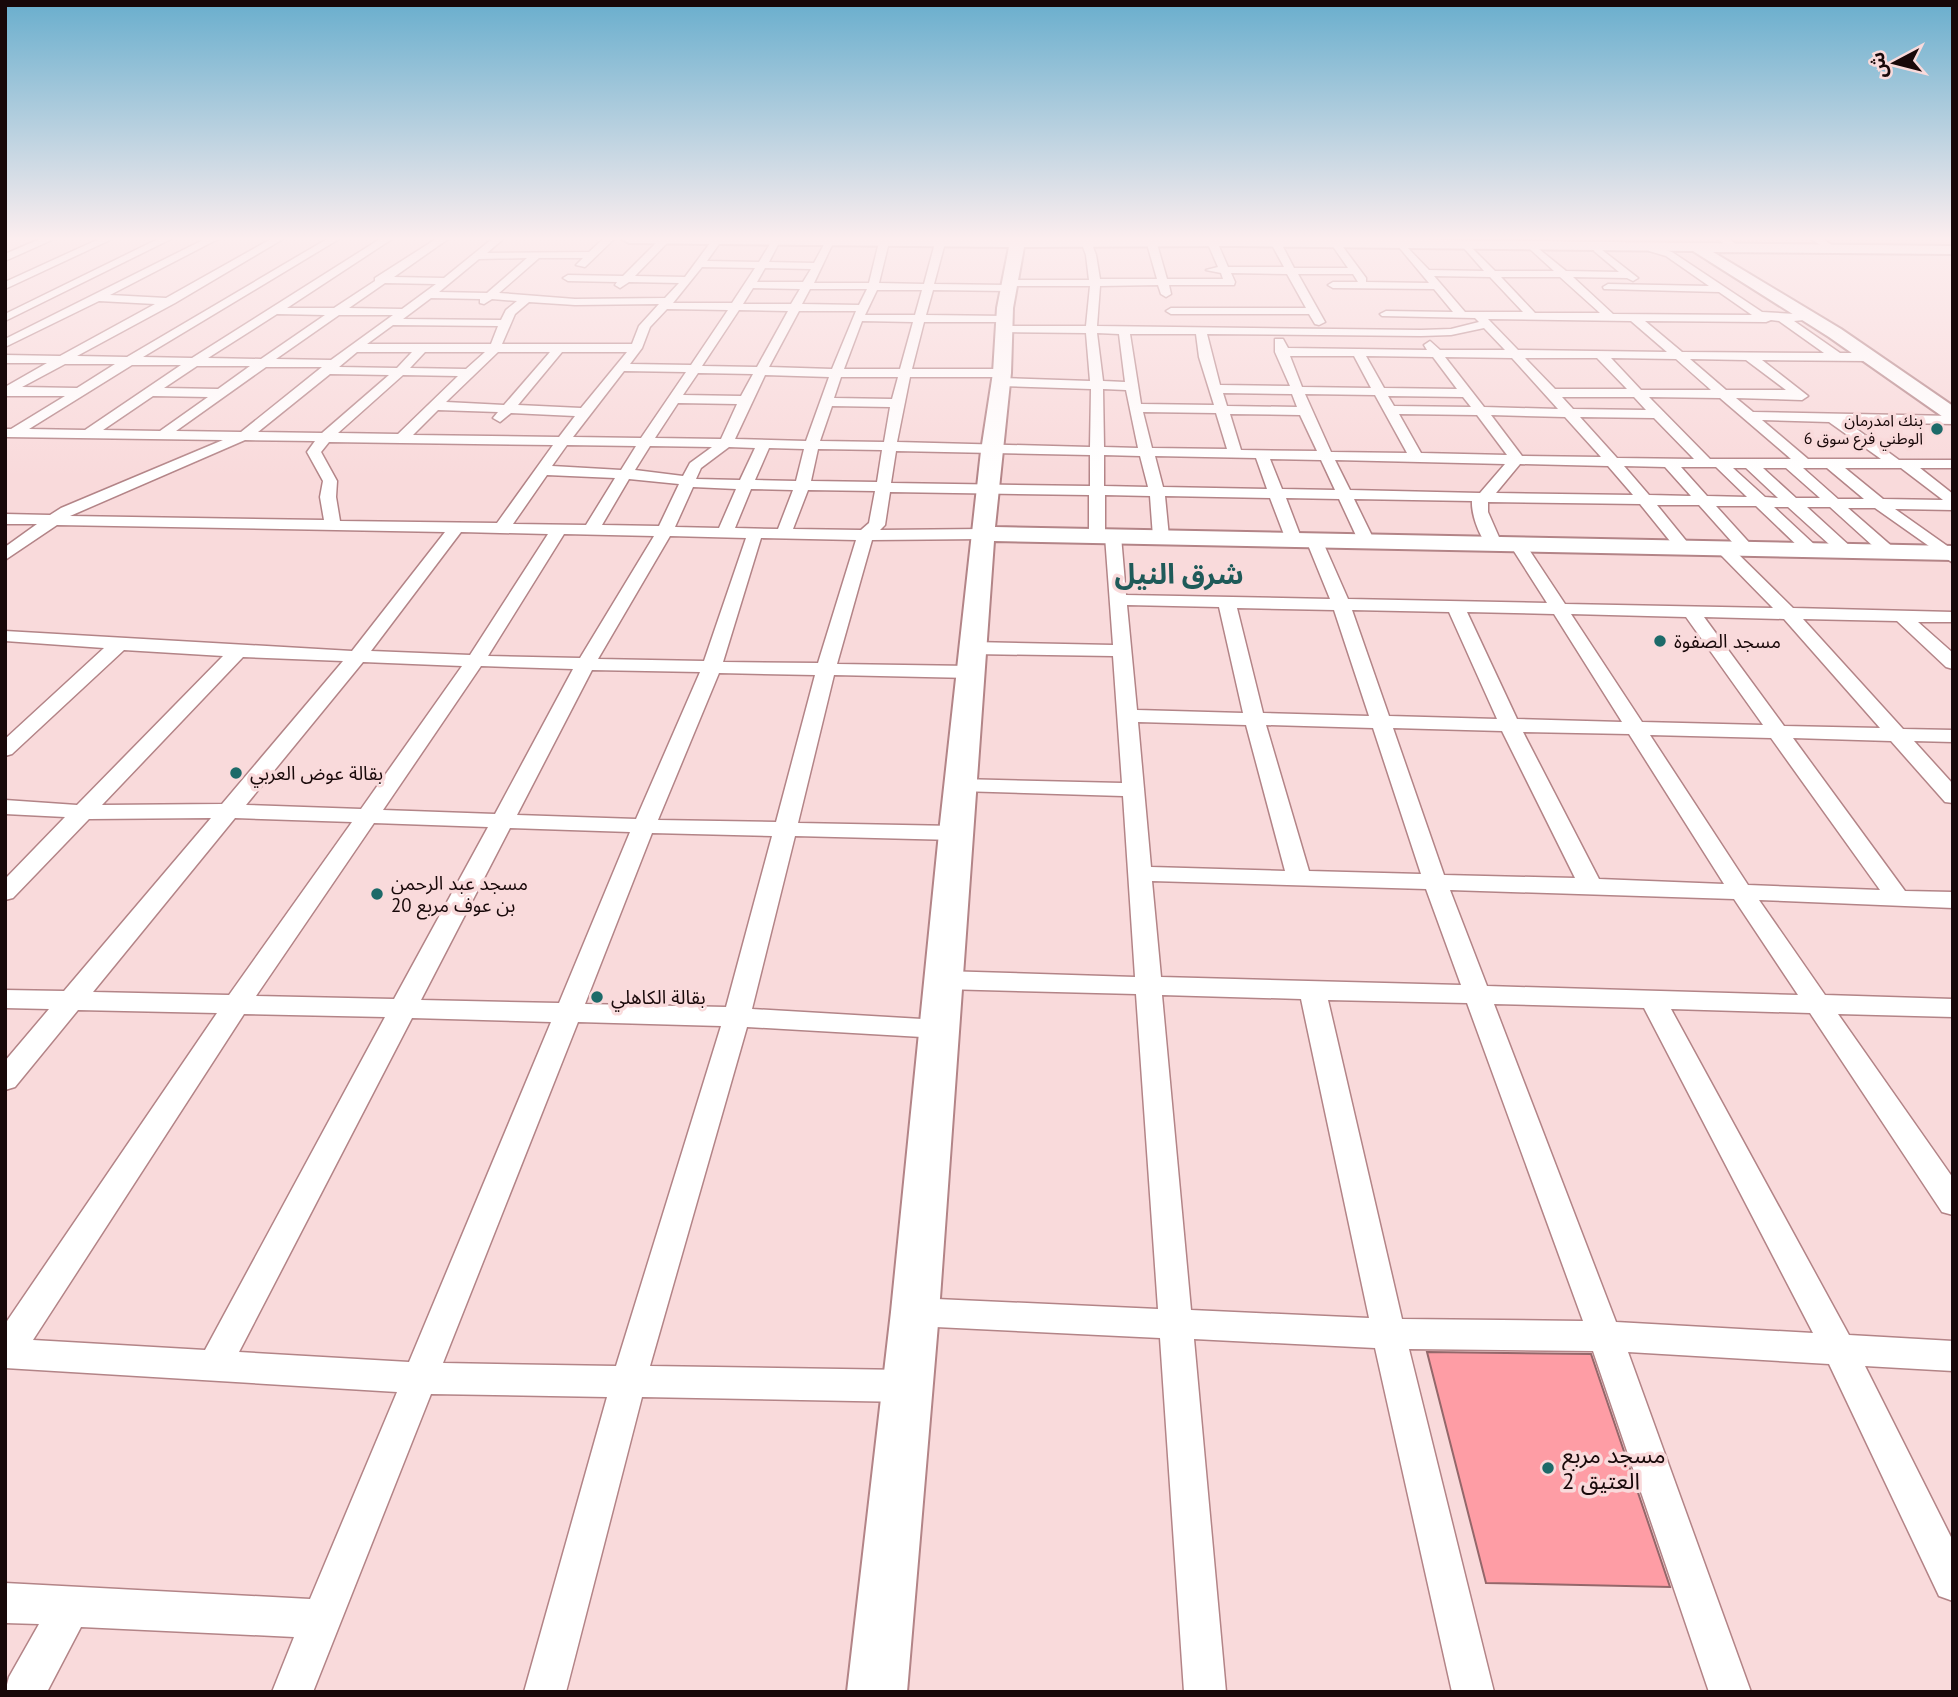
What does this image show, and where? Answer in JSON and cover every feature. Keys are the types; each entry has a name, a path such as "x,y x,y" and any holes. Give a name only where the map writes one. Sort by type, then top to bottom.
{"street":[{"path":"5,344 58,318"},
{"path":"6,392 138,318"},
{"path":"9,433 201,318"},
{"path":"88,433 255,318"},
{"path":"165,433 328,318"},
{"path":"5,555 66,511 150,478 246,435 354,348 396,318"},
{"path":"459,323 464,318"},
{"path":"401,439 495,348 507,318"},
{"path":"501,529 584,412 636,348 645,326 652,318"},
{"path":"591,530 728,318"},
{"path":"215,1364 500,820 586,663 664,531 695,466 726,443 745,400 791,318"},
{"path":"784,533 803,484 811,447 826,402 858,318"},
{"path":"913,318 926,318"},
{"path":"877,1692 915,1312 959,785 1007,318"},
{"path":"1052,318 1091,330 1421,333 1451,332 1483,320 1500,318"},
{"path":"1092,318 1097,385 1098,452 1095,491 1117,600 1128,716 1205,1692"},
{"path":"1173,318 1176,330"},
{"path":"1317,318 1324,332"},
{"path":"1389,318 1399,332"},
{"path":"1408,318 1517,459"},
{"path":"1474,318 1483,320 1552,393 1646,500 1684,548"},
{"path":"1635,318 1749,416 1835,503 1889,552"},
{"path":"1699,318 1765,318"},
{"path":"1782,318 1838,357"},
{"path":"1812,318 1953,417"},
{"path":"545,1692 628,1383 737,1017 826,669 865,535 877,525 897,403 921,319"},
{"path":"133,321 192,323"},
{"path":"391,322 503,323"},
{"path":"1124,330 1135,408 1157,492 1161,537"},
{"path":"1201,330 1215,389 1236,455"},
{"path":"1277,331 1281,352 1305,411 1367,541"},
{"path":"333,525 328,498 330,481 313,454 324,439 401,371 423,347"},
{"path":"354,348 636,348"},
{"path":"482,440 559,348"},
{"path":"1281,352 1870,357"},
{"path":"1357,353 1416,457"},
{"path":"1600,354 1640,394 1655,414 1762,502 1811,551"},
{"path":"1749,356 1953,503"},
{"path":"5,359 263,363 470,373"},
{"path":"621,366 1000,377 1131,386"},
{"path":"1215,389 1468,393"},
{"path":"6,392 81,391"},
{"path":"151,392 221,393"},
{"path":"1552,393 1799,394"},
{"path":"676,398 745,400"},
{"path":"826,402 897,403"},
{"path":"436,406 505,411 584,412"},
{"path":"1135,408 1305,411"},
{"path":"1391,410 1655,414"},
{"path":"1749,416 1953,417"},
{"path":"9,433 165,433 324,439 726,443 991,451 1669,463 1953,464"},
{"path":"725,532 763,444"},
{"path":"1262,456 1277,493 1342,606 1435,882 1605,1336 1730,1692"},
{"path":"1494,544 1478,508 1517,459"},
{"path":"1669,463 1705,501 1736,549 1790,615 1953,797"},
{"path":"1749,463 1846,551"},
{"path":"1830,463 1880,504 1951,555"},
{"path":"543,470 747,484 1793,503 1953,503"},
{"path":"5,519 865,535 1161,537 1951,555"},
{"path":"5,1080 357,657 456,528"},
{"path":"5,1353 235,1007 475,661 559,529"},
{"path":"292,1692 644,826 712,666 755,533"},
{"path":"1518,545 1741,892 1953,1203"},
{"path":"1117,600 1953,617"},
{"path":"1227,603 1254,719 1299,878"},
{"path":"1456,607 1510,726 1591,886"},
{"path":"1691,612 1897,897"},
{"path":"1903,617 1953,663"},
{"path":"5,636 119,645 357,657 826,669 1120,651"},
{"path":"5,750 119,645"},
{"path":"5,893 240,649"},
{"path":"1128,716 1953,736"},
{"path":"959,785 1134,790"},
{"path":"5,807 82,812 229,811 644,826 955,833"},
{"path":"1141,874 1591,886 1953,900"},
{"path":"943,980 1953,1008"},
{"path":"1313,992 1389,1334 1473,1692"},
{"path":"5,999 235,1007 403,1007 737,1017 939,1029"},
{"path":"1653,1001 1839,1349 1953,1582"},
{"path":"915,1312 1389,1334 1605,1336 1953,1356"},
{"path":"5,1353 419,1378 906,1386"},
{"path":"5,1603 322,1619"},
{"path":"24,1692 70,1608"}],"building":[{"name":"مسجد مربع 2 العتيق","path":"1427,1352 1591,1354 1670,1587 1486,1583"}],"place":[{"name":"بنك امدرمان الوطني فرع سوق 6","path":"1937,429"},
{"name":"مسجد الصفوة","path":"1660,641"},
{"name":"بقالة عوض العربي","path":"236,773"},
{"name":"مسجد عبد الرحمن بن عوف مربع 20","path":"377,894"},
{"name":"بقالة الكاهلي","path":"597,997"},
{"name":"مسجد مربع 2 العتيق","path":"1548,1468"}],"district":[{"name":"شرق النيل","path":"1179,574"}]}
